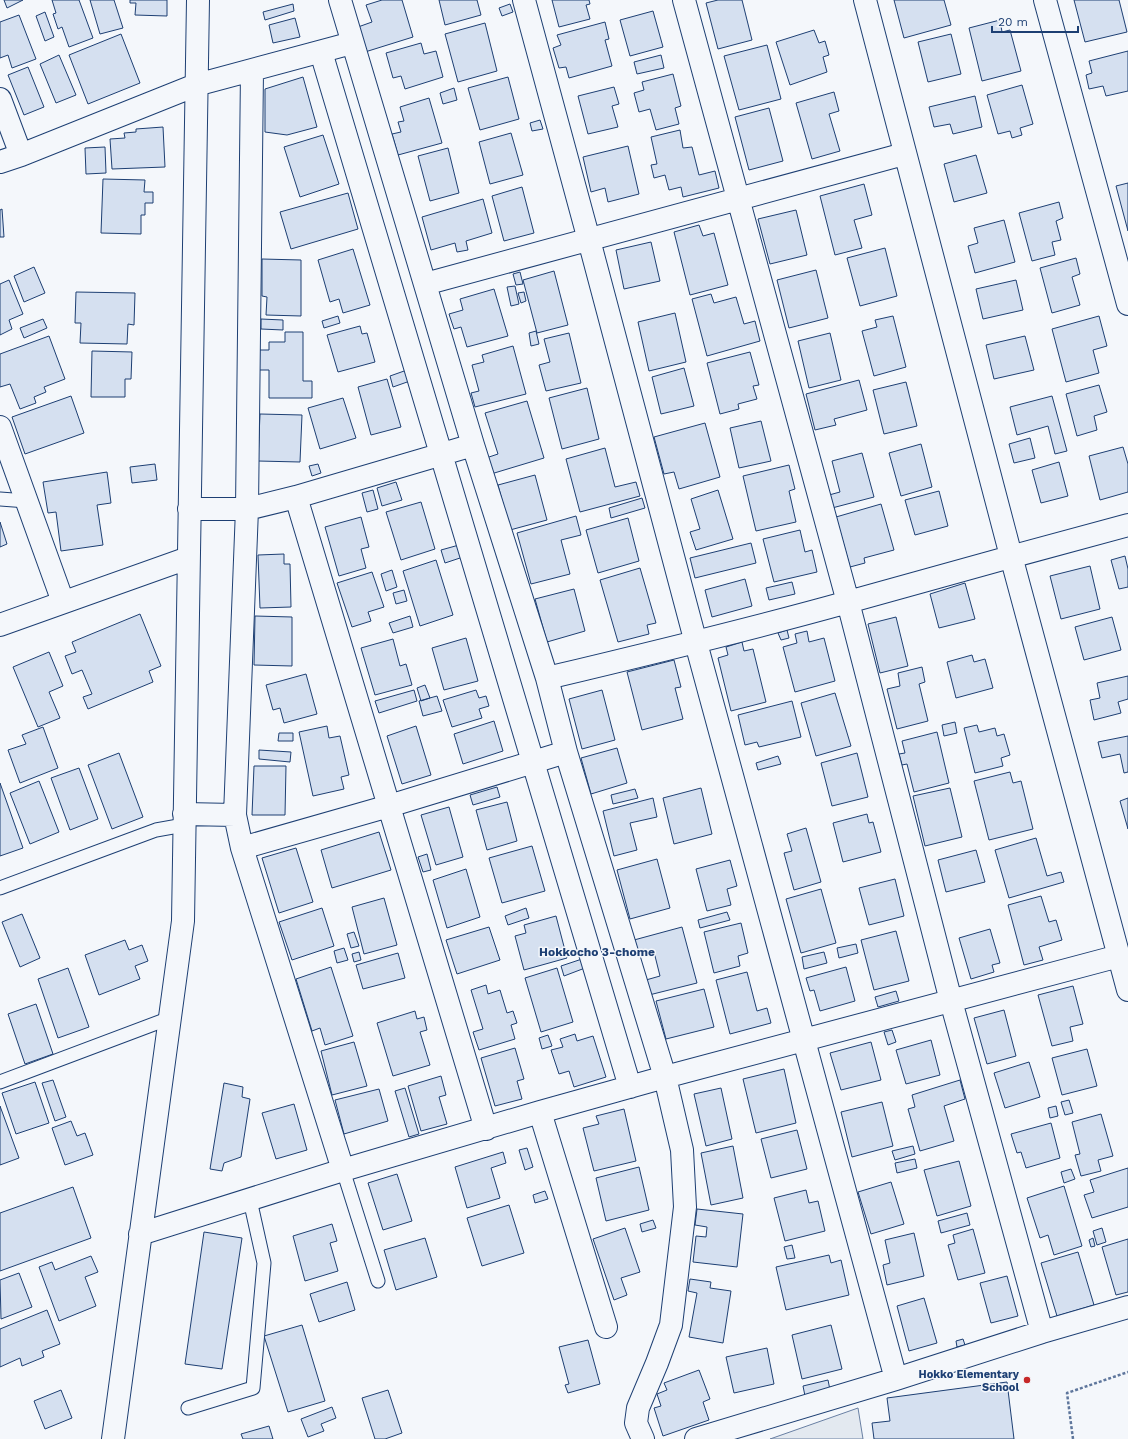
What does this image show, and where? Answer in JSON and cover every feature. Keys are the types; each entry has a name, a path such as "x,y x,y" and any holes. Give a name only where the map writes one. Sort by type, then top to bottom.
{"street":[{"path":"113,1439 183,921 188,509 198,0"},
{"path":"340,0 473,444 547,678 566,752 664,1077 682,1150 686,1207 671,1325 638,1408 636,1423 643,1439"},
{"path":"524,0 696,643 896,1379"},
{"path":"684,0 848,602 951,1000 1042,1332"},
{"path":"864,0 1011,556 1128,990"},
{"path":"1045,0 1128,304"},
{"path":"0,162 21,156 196,85 352,44"},
{"path":"321,52 630,1087"},
{"path":"252,71 247,509 235,815 242,848 343,1170"},
{"path":"0,99 21,156"},
{"path":"425,284 904,154"},
{"path":"0,428 63,602"},
{"path":"188,509 247,509 296,497 473,444"},
{"path":"296,497 486,1129"},
{"path":"547,678 696,643 1011,556 1128,526"},
{"path":"0,625 188,558"},
{"path":"242,848 389,806 566,752"},
{"path":"184,820 235,815"},
{"path":"140,1234 343,1170 540,1112 664,1077 1119,956"},
{"path":"540,1112 606,1327"},
{"path":"696,1439 896,1379 1042,1332 1128,1307"}],"lane":[{"path":"0,499 27,501"},
{"path":"0,888 184,820"},
{"path":"0,1082 170,1018"},
{"path":"343,1170 378,1281"},
{"path":"188,1408 253,1388 264,1263 250,1200"}],"path":[{"path":"1073,1439 1067,1393 1128,1372"}],"shaded area":[{"path":"858,1408 863,1439 770,1439"}],"building":[{"path":"4,0 23,0 7,8"},
{"path":"52,0 79,0 93,38 69,47 62,27 58,29 53,14 56,13"},
{"path":"90,0 114,0 123,28 100,34"},
{"path":"130,0 167,0 167,16 135,15 136,3 130,3"},
{"path":"382,0 402,0 413,37 365,52 358,27 372,22 366,5"},
{"path":"439,0 477,0 481,15 445,25"},
{"path":"552,0 589,0 590,4 586,5 590,19 559,27"},
{"path":"718,0 742,0 752,40 718,49 706,3"},
{"path":"894,0 944,0 951,25 904,38"},
{"path":"1074,0 1119,0 1127,32 1085,42"},
{"path":"293,4 294,11 265,20 263,12"},
{"path":"510,4 513,12 502,16 499,8"},
{"path":"653,11 663,47 630,56 620,20"},
{"path":"45,12 54,37 45,41 36,16"},
{"path":"19,15 36,59 12,68 8,55 0,58 0,22"},
{"path":"295,18 300,37 273,43 269,25"},
{"path":"1000,20 1002,32 1010,30 1021,71 982,81 969,28"},
{"path":"605,22 609,39 605,40 612,66 569,78 566,67 559,68 553,48 561,45 557,35"},
{"path":"485,23 497,71 458,82 445,34"},
{"path":"814,30 819,43 825,41 829,55 823,57 827,72 790,85 776,42"},
{"path":"121,34 140,83 88,104 69,55"},
{"path":"951,34 961,74 928,82 918,42"},
{"path":"421,43 424,54 436,51 443,77 405,89 401,76 393,78 386,53"},
{"path":"767,45 781,99 739,110 724,56"},
{"path":"1128,51 1128,91 1106,96 1103,86 1089,89 1086,75 1092,73 1089,61"},
{"path":"59,55 76,95 56,103 40,64"},
{"path":"661,55 664,68 637,74 634,62"},
{"path":"28,67 44,107 24,115 8,75"},
{"path":"673,74 681,106 675,108 679,124 656,130 650,109 639,112 634,93 644,90 642,82"},
{"path":"303,77 317,127 287,135 265,132 265,89"},
{"path":"508,77 519,119 480,130 468,88"},
{"path":"1022,85 1033,124 1020,128 1022,135 1012,138 1010,131 998,134 987,95"},
{"path":"614,87 619,104 612,106 618,127 588,134 578,96"},
{"path":"454,88 457,100 443,104 440,93"},
{"path":"834,92 839,111 829,114 840,151 812,159 796,103"},
{"path":"975,96 982,127 953,134 950,124 934,127 929,107"},
{"path":"429,98 442,143 398,155 392,134 401,132 398,122 404,121 400,107"},
{"path":"769,108 783,161 749,170 735,117"},
{"path":"540,120 543,129 532,131 530,123"},
{"path":"163,127 165,167 112,169 110,139 125,138 124,133 136,132 136,129"},
{"path":"680,130 683,148 692,147 699,175 715,171 719,188 683,197 681,187 669,190 665,175 654,178 651,165 657,164 651,137"},
{"path":"511,133 523,175 490,184 479,142"},
{"path":"323,135 339,184 300,197 284,147"},
{"path":"628,146 639,194 608,202 605,188 591,192 583,157"},
{"path":"105,147 106,173 86,174 85,148"},
{"path":"448,148 459,193 430,201 418,156"},
{"path":"976,155 987,193 954,202 944,164"},
{"path":"103,179 145,180 144,192 153,192 153,203 145,203 145,215 141,215 141,234 101,233"},
{"path":"1128,183 1128,231 1116,186"},
{"path":"864,184 872,215 854,220 862,248 835,255 820,196"},
{"path":"522,187 534,233 504,241 492,196"},
{"path":"348,193 358,229 291,249 280,212"},
{"path":"483,199 492,233 466,241 468,250 457,252 455,243 431,250 422,217"},
{"path":"1059,202 1063,218 1056,221 1061,240 1052,242 1055,255 1032,261 1019,213"},
{"path":"2,209 4,237 0,237 0,210"},
{"path":"796,210 807,255 770,264 758,219"},
{"path":"1004,220 1015,262 975,273 968,246 978,243 974,228"},
{"path":"699,225 703,236 714,233 728,285 690,295 674,232"},
{"path":"651,242 660,281 624,289 616,250"},
{"path":"885,248 897,296 860,306 847,258"},
{"path":"353,249 370,305 343,313 339,299 330,302 318,260"},
{"path":"1076,258 1080,274 1072,277 1080,305 1052,313 1040,268"},
{"path":"262,259 301,260 301,316 266,315 267,297 262,296"},
{"path":"34,267 45,293 24,302 14,276"},
{"path":"816,270 828,318 789,328 777,280"},
{"path":"554,271 568,325 537,333 523,280"},
{"path":"520,272 523,284 516,285 513,274"},
{"path":"9,280 23,314 9,320 12,329 0,335 0,284"},
{"path":"1016,280 1023,310 983,319 976,289"},
{"path":"515,286 519,304 511,306 507,287"},
{"path":"494,289 508,336 467,347 461,327 454,329 449,314 463,310 460,299"},
{"path":"76,292 135,293 134,325 128,324 127,344 80,343 81,323 75,323"},
{"path":"524,292 526,301 521,303 518,293"},
{"path":"711,294 714,303 736,297 744,324 755,321 760,341 707,356 692,299"},
{"path":"675,313 686,362 649,371 638,322"},
{"path":"338,316 340,323 324,328 322,321"},
{"path":"893,316 906,367 874,376 862,331 877,327 875,320"},
{"path":"1099,316 1107,346 1093,350 1099,373 1066,382 1052,329"},
{"path":"43,319 47,328 24,338 20,328"},
{"path":"261,319 283,320 283,330 261,329"},
{"path":"360,326 362,334 367,333 375,362 338,372 327,335"},
{"path":"536,331 539,344 531,346 529,333"},
{"path":"285,332 303,332 303,381 312,381 312,398 269,398 269,370 257,370 258,350 269,350 269,342 285,342"},
{"path":"569,333 581,383 546,391 539,365 550,362 544,339"},
{"path":"830,333 841,380 809,388 798,341"},
{"path":"49,336 65,379 44,387 46,392 34,397 36,403 20,409 10,384 0,387 0,354"},
{"path":"1025,336 1034,370 994,379 986,345"},
{"path":"513,346 526,394 475,407 471,393 479,391 472,365 484,362 482,355"},
{"path":"92,351 132,352 131,379 125,379 125,397 91,397"},
{"path":"750,352 759,385 753,386 757,399 738,404 739,409 720,414 707,363"},
{"path":"684,368 694,406 661,414 652,377"},
{"path":"407,370 410,381 393,387 390,376"},
{"path":"387,379 401,427 371,435 358,387"},
{"path":"859,380 867,410 834,419 836,425 815,430 806,394"},
{"path":"906,382 917,426 884,434 873,390"},
{"path":"1099,385 1107,412 1094,416 1097,430 1077,436 1066,394"},
{"path":"587,388 599,439 562,449 549,398"},
{"path":"71,396 84,433 25,454 12,417"},
{"path":"1052,396 1067,451 1055,454 1048,426 1017,435 1010,407"},
{"path":"343,398 356,438 320,449 308,408"},
{"path":"527,401 544,458 491,474 486,458 498,454 485,413"},
{"path":"260,414 302,415 300,462 258,461"},
{"path":"761,421 771,461 739,468 730,428"},
{"path":"705,423 720,477 679,489 674,472 664,474 654,437"},
{"path":"1030,438 1035,458 1014,463 1009,444"},
{"path":"921,444 932,487 901,496 889,453"},
{"path":"1123,447 1128,464 1128,492 1100,500 1089,456"},
{"path":"605,448 615,487 636,482 640,496 580,512 566,459"},
{"path":"862,453 874,497 832,508 829,495 840,492 832,461"},
{"path":"1059,462 1068,496 1041,503 1032,470"},
{"path":"155,464 157,480 132,483 130,467"},
{"path":"318,464 321,473 312,476 309,466"},
{"path":"789,465 795,489 789,491 796,522 756,531 743,476"},
{"path":"107,472 111,503 97,505 103,545 61,551 56,512 48,513 43,482"},
{"path":"535,475 547,520 510,530 498,485"},
{"path":"396,482 402,500 382,506 377,488"},
{"path":"373,490 378,509 367,512 362,493"},
{"path":"718,490 733,539 696,550 690,532 700,529 691,499"},
{"path":"939,491 948,526 915,535 905,500"},
{"path":"642,498 645,508 611,518 609,508"},
{"path":"421,502 435,549 401,560 386,512"},
{"path":"881,504 894,550 864,558 865,563 850,567 836,517"},
{"path":"576,516 581,535 561,540 570,574 531,584 517,533"},
{"path":"361,517 369,547 361,549 366,568 339,576 325,527"},
{"path":"628,518 639,561 598,573 586,530"},
{"path":"0,522 7,544 0,547"},
{"path":"800,530 805,552 812,550 817,572 774,582 763,539"},
{"path":"751,543 756,563 695,578 690,558"},
{"path":"459,545 463,557 445,563 441,550"},
{"path":"284,554 284,564 290,564 291,607 260,608 258,555"},
{"path":"1125,556 1128,569 1128,587 1119,589 1111,560"},
{"path":"436,560 453,615 420,626 403,571"},
{"path":"1090,566 1100,609 1061,619 1050,576"},
{"path":"640,568 656,623 647,625 649,634 618,642 600,580"},
{"path":"392,570 397,587 386,591 381,574"},
{"path":"372,572 384,607 368,612 371,621 352,627 337,583"},
{"path":"745,579 752,606 712,617 705,590"},
{"path":"792,582 795,594 769,600 766,588"},
{"path":"965,583 975,619 939,628 930,594"},
{"path":"574,589 585,631 547,642 535,599"},
{"path":"404,590 407,601 396,604 393,593"},
{"path":"140,614 161,666 149,671 153,682 88,709 83,697 92,694 82,670 72,674 65,656 76,652 72,642"},
{"path":"255,616 292,617 292,666 254,665"},
{"path":"410,616 413,627 393,633 389,623"},
{"path":"896,617 908,666 880,673 868,624"},
{"path":"1112,617 1121,650 1084,660 1075,627"},
{"path":"787,630 789,638 781,640 778,633"},
{"path":"807,631 809,642 824,638 835,681 795,692 783,647 797,643 795,634"},
{"path":"466,638 478,681 444,690 432,648"},
{"path":"393,639 400,666 406,664 412,685 375,695 361,648"},
{"path":"742,642 744,651 753,649 766,702 731,711 718,658 728,655 726,647"},
{"path":"49,652 63,686 49,692 60,718 38,727 13,667"},
{"path":"972,655 974,662 985,659 993,688 956,698 947,662"},
{"path":"674,660 681,687 675,688 683,719 642,730 627,672"},
{"path":"922,667 925,682 919,684 928,721 897,729 887,689 900,686 898,673"},
{"path":"306,674 317,714 284,723 280,708 273,710 266,685"},
{"path":"1128,676 1128,699 1118,702 1121,713 1094,720 1090,700 1100,698 1097,683"},
{"path":"425,685 430,698 421,701 417,688"},
{"path":"414,690 417,701 379,713 375,701"},
{"path":"476,690 479,698 486,696 489,706 479,709 482,718 452,727 443,700"},
{"path":"602,690 615,740 582,749 569,699"},
{"path":"835,693 851,746 816,756 801,703"},
{"path":"437,696 442,711 423,716 419,701"},
{"path":"792,701 801,737 759,747 757,742 745,745 738,715"},
{"path":"494,721 503,751 463,764 454,734"},
{"path":"955,722 957,733 944,736 942,725"},
{"path":"977,725 979,732 995,728 997,736 1004,734 1010,755 1001,758 1003,766 975,773 964,728"},
{"path":"327,726 329,738 340,736 349,775 341,777 344,789 313,796 299,732"},
{"path":"416,726 431,775 402,784 387,736"},
{"path":"43,727 58,768 20,783 8,750 26,744 22,735"},
{"path":"937,732 949,783 914,792 907,764 902,765 899,754 905,753 902,741"},
{"path":"279,733 293,733 293,741 278,741"},
{"path":"1128,736 1128,772 1124,773 1120,754 1102,758 1098,742"},
{"path":"617,748 627,783 591,794 581,758"},
{"path":"259,750 291,752 290,762 259,759"},
{"path":"119,753 143,817 112,829 88,765"},
{"path":"857,753 868,797 832,806 821,763"},
{"path":"778,756 781,764 758,770 756,763"},
{"path":"254,766 286,766 285,815 252,815"},
{"path":"79,768 98,819 70,830 51,778"},
{"path":"1010,772 1013,783 1021,781 1033,829 989,840 974,781"},
{"path":"39,781 59,832 30,844 10,793"},
{"path":"0,783 23,848 0,856"},
{"path":"497,787 500,797 473,805 470,795"},
{"path":"701,788 712,834 674,844 663,798"},
{"path":"950,788 962,837 925,846 913,796"},
{"path":"635,789 638,798 613,804 611,795"},
{"path":"653,798 657,817 630,823 637,850 614,856 603,811"},
{"path":"1128,798 1128,829 1120,801"},
{"path":"507,802 517,841 487,850 476,810"},
{"path":"449,807 463,857 436,865 421,815"},
{"path":"867,814 869,823 873,822 881,852 843,862 833,823"},
{"path":"806,828 821,882 794,890 784,853 792,851 787,834"},
{"path":"379,832 391,870 332,888 321,850"},
{"path":"1036,838 1047,876 1061,872 1064,882 1009,898 995,850"},
{"path":"532,846 545,891 502,903 489,858"},
{"path":"296,848 313,902 279,913 262,858"},
{"path":"976,850 985,882 946,892 938,860"},
{"path":"427,854 431,870 423,872 418,857"},
{"path":"657,859 670,908 630,919 617,870"},
{"path":"730,860 737,886 727,889 731,905 707,911 696,869"},
{"path":"466,869 480,917 447,928 433,880"},
{"path":"895,879 904,916 869,925 859,888"},
{"path":"821,889 836,943 801,953 786,899"},
{"path":"1041,896 1049,922 1056,920 1062,940 1039,947 1043,960 1024,965 1008,905"},
{"path":"384,898 397,945 364,954 352,907"},
{"path":"322,908 334,946 292,960 279,922"},
{"path":"526,908 529,918 508,925 505,916"},
{"path":"727,912 730,920 700,928 698,920"},
{"path":"22,914 40,958 20,967 2,922"},
{"path":"556,916 567,958 524,970 515,936 526,933 524,925"},
{"path":"741,923 748,953 738,956 740,966 714,973 704,932"},
{"path":"489,927 500,960 457,974 446,940"},
{"path":"682,927 697,983 649,995 646,980 660,976 654,952 639,956 634,940"},
{"path":"990,929 1000,963 992,965 994,972 971,979 959,938"},
{"path":"896,931 909,981 874,990 861,940"},
{"path":"354,932 359,946 351,948 347,934"},
{"path":"125,940 129,950 142,945 148,961 135,966 140,979 99,995 85,955"},
{"path":"856,944 858,953 839,958 837,948"},
{"path":"344,948 348,960 337,963 334,951"},
{"path":"359,952 361,960 354,962 352,954"},
{"path":"824,952 827,963 804,969 802,957"},
{"path":"398,953 405,978 363,989 356,965"},
{"path":"582,959 585,968 564,976 561,966"},
{"path":"331,967 353,1036 325,1045 320,1028 312,1031 296,979"},
{"path":"846,967 855,1001 820,1011 814,990 810,991 806,978"},
{"path":"68,968 89,1027 58,1038 38,979"},
{"path":"557,968 573,1022 541,1032 525,978"},
{"path":"747,972 757,1011 767,1008 771,1023 730,1034 716,980"},
{"path":"486,985 488,994 500,990 507,1013 513,1011 517,1023 511,1025 515,1039 479,1050 473,1032 483,1029 471,990"},
{"path":"1073,986 1083,1024 1070,1027 1073,1041 1052,1046 1038,995"},
{"path":"704,989 714,1027 666,1039 656,1001"},
{"path":"896,991 899,1001 878,1007 875,997"},
{"path":"36,1004 53,1054 25,1064 8,1014"},
{"path":"1004,1010 1016,1056 987,1064 974,1018"},
{"path":"415,1011 417,1019 424,1017 427,1030 420,1032 430,1065 393,1076 377,1023"},
{"path":"892,1030 896,1042 888,1045 884,1032"},
{"path":"575,1034 577,1041 593,1036 606,1077 574,1087 569,1071 559,1074 551,1050 563,1047 560,1039"},
{"path":"548,1035 552,1046 542,1049 539,1038"},
{"path":"931,1040 940,1075 906,1084 896,1050"},
{"path":"354,1042 367,1086 332,1095 321,1051"},
{"path":"871,1042 881,1080 841,1090 830,1053"},
{"path":"515,1048 524,1079 517,1081 522,1099 495,1106 481,1058"},
{"path":"1087,1049 1097,1086 1062,1095 1052,1058"},
{"path":"1029,1062 1040,1097 1005,1108 994,1073"},
{"path":"784,1069 796,1123 756,1133 743,1079"},
{"path":"441,1076 446,1095 439,1097 447,1124 421,1131 408,1086"},
{"path":"53,1080 66,1117 55,1121 42,1083"},
{"path":"960,1080 965,1099 944,1106 954,1141 920,1151 908,1109 915,1107 912,1095"},
{"path":"35,1082 49,1123 16,1134 2,1093"},
{"path":"224,1083 243,1087 242,1097 250,1099 241,1157 224,1163 222,1171 210,1169"},
{"path":"405,1088 419,1134 409,1137 395,1091"},
{"path":"721,1088 732,1139 706,1146 694,1094"},
{"path":"379,1089 388,1121 344,1134 335,1100"},
{"path":"1069,1100 1073,1113 1065,1115 1061,1102"},
{"path":"882,1102 893,1146 852,1157 841,1112"},
{"path":"294,1104 307,1150 276,1159 262,1113"},
{"path":"0,1106 19,1158 0,1165"},
{"path":"1056,1106 1058,1116 1050,1118 1048,1108"},
{"path":"624,1109 636,1161 594,1171 583,1128 599,1124 596,1116"},
{"path":"1101,1114 1113,1156 1098,1160 1101,1171 1081,1176 1075,1155 1080,1154 1072,1122"},
{"path":"71,1121 77,1136 85,1133 93,1155 65,1165 52,1128"},
{"path":"1051,1123 1060,1158 1026,1168 1021,1152 1017,1153 1011,1134"},
{"path":"797,1130 807,1169 771,1178 761,1139"},
{"path":"733,1146 743,1198 711,1205 701,1153"},
{"path":"913,1146 915,1154 895,1160 892,1151"},
{"path":"527,1148 533,1167 525,1170 519,1150"},
{"path":"503,1152 506,1163 491,1168 500,1198 467,1208 455,1167"},
{"path":"915,1159 917,1168 897,1173 895,1163"},
{"path":"959,1161 971,1206 937,1216 924,1170"},
{"path":"639,1167 649,1210 606,1221 596,1178"},
{"path":"1128,1168 1128,1207 1092,1218 1084,1195 1094,1192 1090,1180"},
{"path":"1071,1169 1075,1179 1064,1183 1061,1172"},
{"path":"397,1174 412,1221 383,1230 368,1183"},
{"path":"891,1182 904,1224 871,1234 858,1192"},
{"path":"1064,1186 1082,1246 1054,1255 1048,1235 1040,1238 1027,1198"},
{"path":"73,1187 91,1238 0,1271 0,1213"},
{"path":"806,1190 809,1203 818,1201 825,1231 785,1241 774,1198"},
{"path":"545,1191 548,1199 535,1203 533,1195"},
{"path":"509,1205 524,1253 482,1266 467,1218"},
{"path":"697,1209 743,1214 737,1267 693,1262 696,1236 706,1237 707,1227 695,1225"},
{"path":"967,1213 970,1225 941,1233 938,1221"},
{"path":"653,1220 656,1228 642,1232 640,1224"},
{"path":"332,1224 337,1241 330,1243 338,1271 305,1281 293,1236"},
{"path":"625,1228 640,1272 621,1278 627,1295 614,1300 593,1239"},
{"path":"1102,1228 1106,1242 1097,1245 1093,1231"},
{"path":"973,1229 985,1273 958,1280 948,1245 955,1243 953,1235"},
{"path":"204,1232 242,1238 222,1369 185,1364"},
{"path":"914,1233 924,1276 887,1285 883,1265 890,1263 885,1240"},
{"path":"425,1238 437,1277 396,1290 384,1250"},
{"path":"1093,1238 1095,1246 1091,1247 1089,1240"},
{"path":"1128,1239 1128,1292 1116,1295 1102,1247"},
{"path":"792,1245 795,1258 787,1259 784,1247"},
{"path":"1078,1252 1094,1305 1057,1316 1041,1263"},
{"path":"829,1255 831,1263 841,1260 849,1295 786,1310 776,1267"},
{"path":"91,1256 98,1272 85,1277 96,1306 59,1321 39,1267 52,1262 55,1270"},
{"path":"19,1273 32,1307 1,1319 0,1280"},
{"path":"1007,1276 1018,1316 991,1323 980,1283"},
{"path":"690,1279 711,1282 710,1288 731,1291 723,1343 689,1337 697,1293 688,1291"},
{"path":"347,1282 355,1310 319,1322 310,1294"},
{"path":"924,1298 937,1343 909,1351 897,1306"},
{"path":"47,1310 60,1344 42,1351 44,1357 22,1366 20,1358 0,1367 0,1329"},
{"path":"302,1325 325,1401 288,1412 264,1336"},
{"path":"831,1325 842,1369 802,1379 792,1335"},
{"path":"963,1339 965,1345 957,1347 956,1341"},
{"path":"588,1340 600,1384 568,1393 565,1385 569,1384 559,1347"},
{"path":"767,1348 774,1384 734,1393 726,1357"},
{"path":"699,1370 710,1399 703,1402 709,1420 663,1436 654,1408 661,1406 657,1394 667,1390 664,1383"},
{"path":"828,1380 830,1390 805,1396 803,1386"},
{"path":"1007,1382 1014,1439 874,1439 872,1423 890,1421 887,1398"},
{"path":"61,1390 72,1418 45,1429 34,1401"},
{"path":"388,1390 402,1433 385,1439 375,1439 362,1398"},
{"path":"332,1407 336,1418 321,1424 324,1431 308,1437 301,1419"},
{"path":"269,1426 273,1439 243,1439 241,1434"}],"place":[{"name":"Hokko Elementary School","path":"1027,1380"}],"district":[{"name":"Hokkocho 3-chome","path":"597,952"}]}
